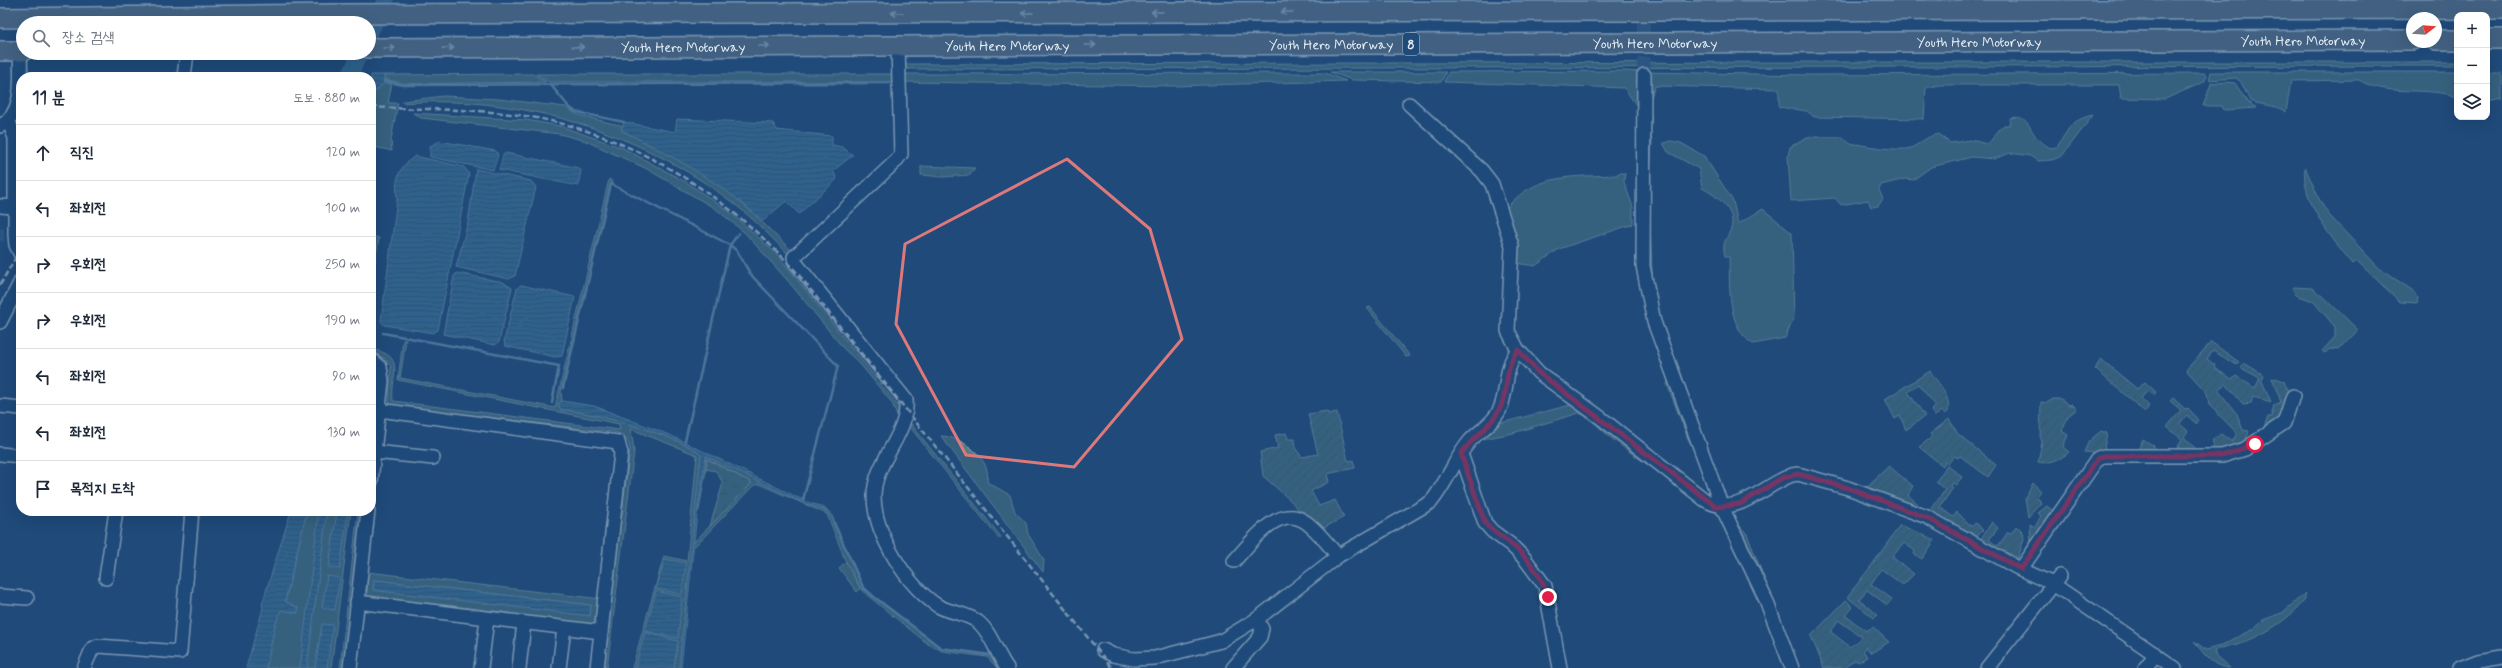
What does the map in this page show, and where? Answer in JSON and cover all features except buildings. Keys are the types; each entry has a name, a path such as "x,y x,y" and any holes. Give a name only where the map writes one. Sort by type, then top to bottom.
{"highway":[{"path":"168,16 335,14 2502,9"},
{"path":"0,18 16,18"},
{"path":"2490,40 2502,39"},
{"name":"Youth Hero Motorway","path":"376,48 2406,40"},
{"path":"2442,40 2454,40"},
{"path":"0,51 16,51"}],"street":[{"path":"898,46 901,154 895,162 794,257 795,262 906,400 907,412 878,474 874,496 880,531 889,548 924,596 940,607 978,622 1007,668"},
{"path":"20,72 21,60"},
{"path":"184,72 185,60"},
{"path":"1644,75 1643,266 1647,294 1654,322 1722,507 1766,600 1792,668"},
{"path":"1409,104 1482,171 1492,184 1512,246 1508,331 1518,350 1539,373 1601,418 1705,500 1717,507 1740,504 1782,478 1798,474 1848,488 1927,518 2021,569 2057,580 2175,668"},
{"path":"16,112 4,124 15,138 15,207 9,235 16,245"},
{"path":"0,206 15,207"},
{"path":"0,322 16,291"},
{"path":"1103,650 1113,655 1134,659 1155,658 1221,641 1257,619 1338,556 1431,502 1442,490 1469,442 1487,426 1498,412 1503,400 1511,359 1518,350"},
{"path":"376,363 380,367 382,374 376,435"},
{"path":"2021,569 2098,458 2104,456 2222,456 2245,449 2284,423 2293,396"},
{"path":"0,406 16,408"},
{"path":"379,410 618,442 621,453 597,668"},
{"path":"376,452 433,458"},
{"path":"0,454 16,456"},
{"path":"1461,454 1485,523 1492,531 1511,545 1525,559 1545,586 1560,668"},
{"path":"106,578 115,516"},
{"path":"84,668 92,649 98,646 180,652 192,516"},
{"path":"350,668 367,516"},
{"path":"1234,561 1277,520 1291,516 1304,520 1338,556"},
{"path":"1986,668 2057,580"},
{"path":"0,596 27,598"},
{"path":"358,602 601,632"},
{"path":"481,668 487,618"},
{"path":"1233,668 1260,637 1262,629 1257,619"},
{"path":"519,668 524,623"},
{"path":"559,668 564,628"},
{"path":"2145,668 2156,654"},
{"path":"2460,668 2478,661 2502,657"}],"highlighted area":[{"path":"1067,159 1150,229 1182,339 1074,467 966,455 896,324 905,244"}],"green space":[{"path":"2454,62 2454,66 902,69 902,64"},
{"path":"1330,72 1446,72 1441,82 1352,80"},
{"path":"1449,72 1641,72 1642,113 1624,88 1444,82"},
{"path":"1646,72 1809,75 2205,73 2207,76 2204,82 2165,99 2121,98 2119,85 1940,85 1926,88 1924,119 1814,117 1807,111 1779,107 1779,89 1655,86 1646,112"},
{"path":"2211,72 2454,72 2454,96 2433,92 2381,88 2369,85 2359,80 2291,81 2286,112 2273,106 2250,101 2241,82 2236,78 2209,80"},
{"path":"1325,73 1346,81 1174,86 903,82 902,74"},
{"path":"2490,73 2502,73 2502,98 2490,100"},
{"path":"533,74 546,82 406,84 384,79 384,75"},
{"path":"536,74 897,74 897,82 549,82"},
{"path":"2225,82 2235,83 2247,102 2257,108 2224,110 2222,106 2203,106 2211,84"},
{"path":"384,83 392,83 388,103 398,103 391,140 392,151 376,147 376,91"},
{"path":"444,96 499,99 566,107 578,115 623,126 621,130 686,163 736,197 794,253 791,257 741,209 697,178 659,156 619,138 577,123 535,112 491,105 447,102 403,103 403,101"},
{"path":"1646,112 1652,117 1650,127 1652,142 1649,196 1653,293 1661,328 1680,370 1710,458 1706,459 1662,340 1650,291 1646,266"},
{"path":"413,113 526,120 560,126 623,148 686,182 730,212 778,255 902,411 899,420 892,403 860,364 844,349 788,281 745,233 716,209 645,168 586,141 560,134 421,118"},
{"path":"2093,115 2062,156 2052,160 2038,161 2030,156 2010,153 1994,159 1972,157 1931,167 1913,180 1905,179 1881,185 1879,190 1883,199 1878,206 1871,207 1868,200 1841,205 1835,198 1791,201 1788,156 1790,147 1807,137 1843,137 1849,143 1898,149 1911,148 1927,138 1938,134 1950,143 1971,140 1987,144 2001,127 2004,125 2009,125 2010,118 2016,117 2027,122 2037,138 2050,148 2057,147 2075,122"},
{"path":"1671,141 1681,143 1704,156 1733,201 1738,224 1763,209 1792,233 1794,317 1785,338 1753,344 1744,337 1738,327 1731,305 1729,257 1725,256 1724,250 1725,242 1731,228 1731,217 1722,202 1702,188 1699,169 1668,152 1663,143"},
{"path":"921,166 975,168 969,175 943,177 921,175"},
{"path":"2305,167 2320,201 2329,215 2380,269 2415,292 2418,298 2417,303 2400,302 2357,261 2353,264 2327,231 2312,206 2307,193"},
{"path":"1618,173 1625,173 1624,182 1633,207 1633,224 1559,249 1535,266 1515,263 1513,228 1504,211 1516,198 1528,189 1556,179 1617,175"},
{"path":"609,179 612,181 561,392 562,401 558,404 561,410 591,414 612,419 657,433 692,448 701,455 679,668 674,668 677,641 645,633 635,668 632,668 664,556 687,561 697,455 631,429 634,451 607,668 602,668 630,449 627,440 623,436 614,432 393,406 389,402 391,367 384,358 376,356 376,350 390,356 393,362 395,368 393,401 620,430 619,424 398,380 403,340 406,340 400,378 555,408"},
{"path":"376,237 379,238 376,255"},
{"path":"2294,287 2312,288 2320,296 2321,294 2358,330 2339,350 2330,349 2325,353 2322,351 2335,337 2335,327 2313,301 2296,295 2292,289"},
{"path":"1370,307 1410,356 1406,357 1367,308"},
{"path":"2211,342 2239,362 2237,365 2213,351 2207,359 2215,365 2214,368 2232,379 2236,376 2255,388 2260,378 2241,368 2244,363 2264,375 2262,381 2271,402 2253,397 2251,403 2243,404 2226,384 2218,390 2237,414 2243,430 2249,431 2244,446 2216,451 2213,447 2214,439 2221,434 2232,442 2237,433 2209,405 2207,393 2186,370"},
{"path":"2101,359 2137,389 2145,382 2156,392 2154,395 2148,391 2141,398 2149,406 2145,412 2095,369"},
{"path":"1930,371 1946,396 1949,406 1948,412 1945,414 1942,411 1935,416 1931,411 1936,406 1918,384 1908,392 1925,416 1906,430 1900,416 1895,419 1885,399"},
{"path":"1670,376 1706,468 1688,439 1667,384"},
{"path":"2272,377 2284,381 2289,395 2279,423 2262,433 2268,417 2271,417 2274,405 2281,402"},
{"path":"2173,398 2185,409 2188,408 2199,420 2197,424 2186,415 2180,424 2188,431 2184,437 2201,454 2175,453 2182,439 2167,427 2181,410 2170,401"},
{"path":"2053,399 2061,399 2069,405 2072,404 2077,409 2068,416 2062,431 2068,435 2063,447 2069,452 2054,461 2042,463 2038,462 2042,442 2040,436 2041,402 2047,403"},
{"path":"1578,403 1711,506 1708,509 1611,438 1588,418 1579,413 1513,433 1478,440 1489,426"},
{"path":"1327,411 1328,414 1337,412 1348,461 1353,460 1355,468 1327,474 1329,482 1311,491 1319,506 1335,500 1344,517 1318,531 1290,500 1263,476 1260,452 1278,448 1275,435 1286,433 1288,439 1295,439 1296,449 1302,457 1318,454 1308,414"},
{"path":"1949,419 1958,434 1996,465 1988,477 1960,456 1958,458 1954,456 1948,464 1945,462 1943,466 1919,447 1932,437 1930,434"},
{"path":"908,420 1001,537 999,539 906,422"},
{"path":"2101,431 2107,433 2103,453 2084,452 2089,441"},
{"path":"941,436 957,440 974,450 985,465 988,473 987,482 1010,495 1015,512 1026,523 1028,534 1044,560 1043,572"},
{"path":"2143,439 2154,446 2153,452 2137,452"},
{"path":"706,456 830,513 864,590 941,648 989,656 1000,668 997,668 987,657 942,651 928,644 862,591 846,562 827,514 759,484 753,486 693,548 694,542 752,483 708,459 699,510 697,513"},
{"path":"707,459 752,483 710,526 723,483 716,471 706,469"},
{"path":"1947,465 1962,477 1956,485 1953,483 1951,485 1953,488 1940,507 1953,517 1957,512 1972,527 1975,523 1983,530 1974,540 1928,514 1945,490 1936,482"},
{"path":"1889,466 1913,486 1908,495 1918,504 1914,510 1864,489"},
{"path":"2033,483 2041,491 2037,496 2041,503 2028,517 2025,497"},
{"path":"2047,506 2057,514 2031,549 2030,524 2035,527 2041,516 2038,513"},
{"path":"1728,512 1747,534 1799,668 1795,668"},
{"path":"306,516 350,516 331,668 266,668 275,625 281,609 297,613 298,608 285,601"},
{"path":"357,516 361,516 345,668 340,668"},
{"path":"1992,522 1998,528 1989,540 1998,546 2008,532 2011,533 2017,526 2023,532 2024,539 2018,558 2004,551 2001,556 1978,543"},
{"path":"1900,525 1935,540 1922,559 1914,554 1915,551 1904,543 1892,557 1914,574 1903,585 1881,569 1871,584 1892,599 1887,605 1867,590 1859,599 1878,615 1874,618 1847,597"},
{"path":"846,562 860,588 857,592 839,568"},
{"path":"368,572 601,599 597,623 593,624 367,597","holes":["374,580 591,605 590,615 373,590"]},
{"path":"2305,593 2305,600 2299,607 2286,619 2271,629 2247,641 2214,651 2216,656 2230,668 2214,663 2205,655 2194,641 2206,650 2220,646 2253,629 2263,620 2282,613"},
{"path":"1846,600 1853,607 1846,616 1866,631 1873,627 1889,642 1871,653 1866,647 1863,650 1867,657 1858,662 1855,660 1844,668 1824,668 1811,636","holes":["1838,620 1862,637 1850,647 1831,632"]}],"water":[{"path":"376,75 384,75 384,83 376,91"},
{"path":"677,119 773,123 777,130 832,136 832,145 842,147 853,155 833,171 837,179 799,214 786,201 763,221 729,193 695,171 660,150 621,130 624,122 675,132"},
{"path":"440,141 496,151 498,155 493,170 430,157 430,146"},
{"path":"506,153 579,168 581,170 578,186 499,170 503,155"},
{"path":"415,156 464,167 469,174 438,330 433,333 384,325 381,321 397,199 397,179 401,169"},
{"path":"476,169 531,181 536,187 515,276 509,279 456,267 468,222"},
{"path":"457,273 503,282 512,288 499,342 495,345 443,334 454,276"},
{"path":"521,285 575,297 562,356 555,357 505,346 504,341 517,288"},
{"path":"562,401 594,406 672,436 807,502 825,508 833,517 835,523 826,510 806,504 706,456 697,513 681,668 679,668 701,455 692,448 657,433 612,419 591,414 561,410 558,404"},
{"path":"289,516 306,516 285,601 298,608 298,613 281,610 275,625 266,668 246,668 263,608 262,604"},
{"path":"318,516 326,516 307,668 300,668"},
{"path":"336,516 347,516 340,569 329,567"},
{"path":"665,559 686,563 682,594 656,589"},
{"path":"327,576 340,578 335,610 322,608"},
{"path":"374,580 591,605 590,616 373,590"},
{"path":"656,591 682,597 678,638 645,631"},
{"path":"322,624 333,625 327,668 315,668"},
{"path":"645,632 678,641 674,668 635,668"}],"waterway":[{"path":"376,21 386,0"},
{"path":"351,72 357,60"},
{"path":"384,81 403,85 894,83"},
{"path":"550,84 569,107 576,112 624,122"},
{"path":"563,388 611,184 730,245 737,251 751,275 838,366 803,500"},
{"path":"685,441 730,245 739,233"},
{"path":"383,333 559,366 552,403"},
{"path":"834,523 863,587 873,596 941,648 991,655 994,658"}],"tunnel":[{"path":"1643,0 1644,75"}],"railway":[{"path":"376,107 506,113 564,124 602,136 639,152 675,172 709,194 771,245 798,274 1112,668"},
{"path":"0,285 16,257"}],"route":[{"path":"1548,597 1545,586 1525,559 1501,536 1492,531 1485,523 1470,484 1461,454 1469,442 1487,426 1498,412 1503,400 1511,359 1518,350 1539,373 1601,418 1705,500 1717,507 1740,504 1782,478 1798,474 1848,488 1927,518 2021,569 2098,458 2104,456 2159,455 2195,457 2222,456 2245,449 2255,444"}]}
